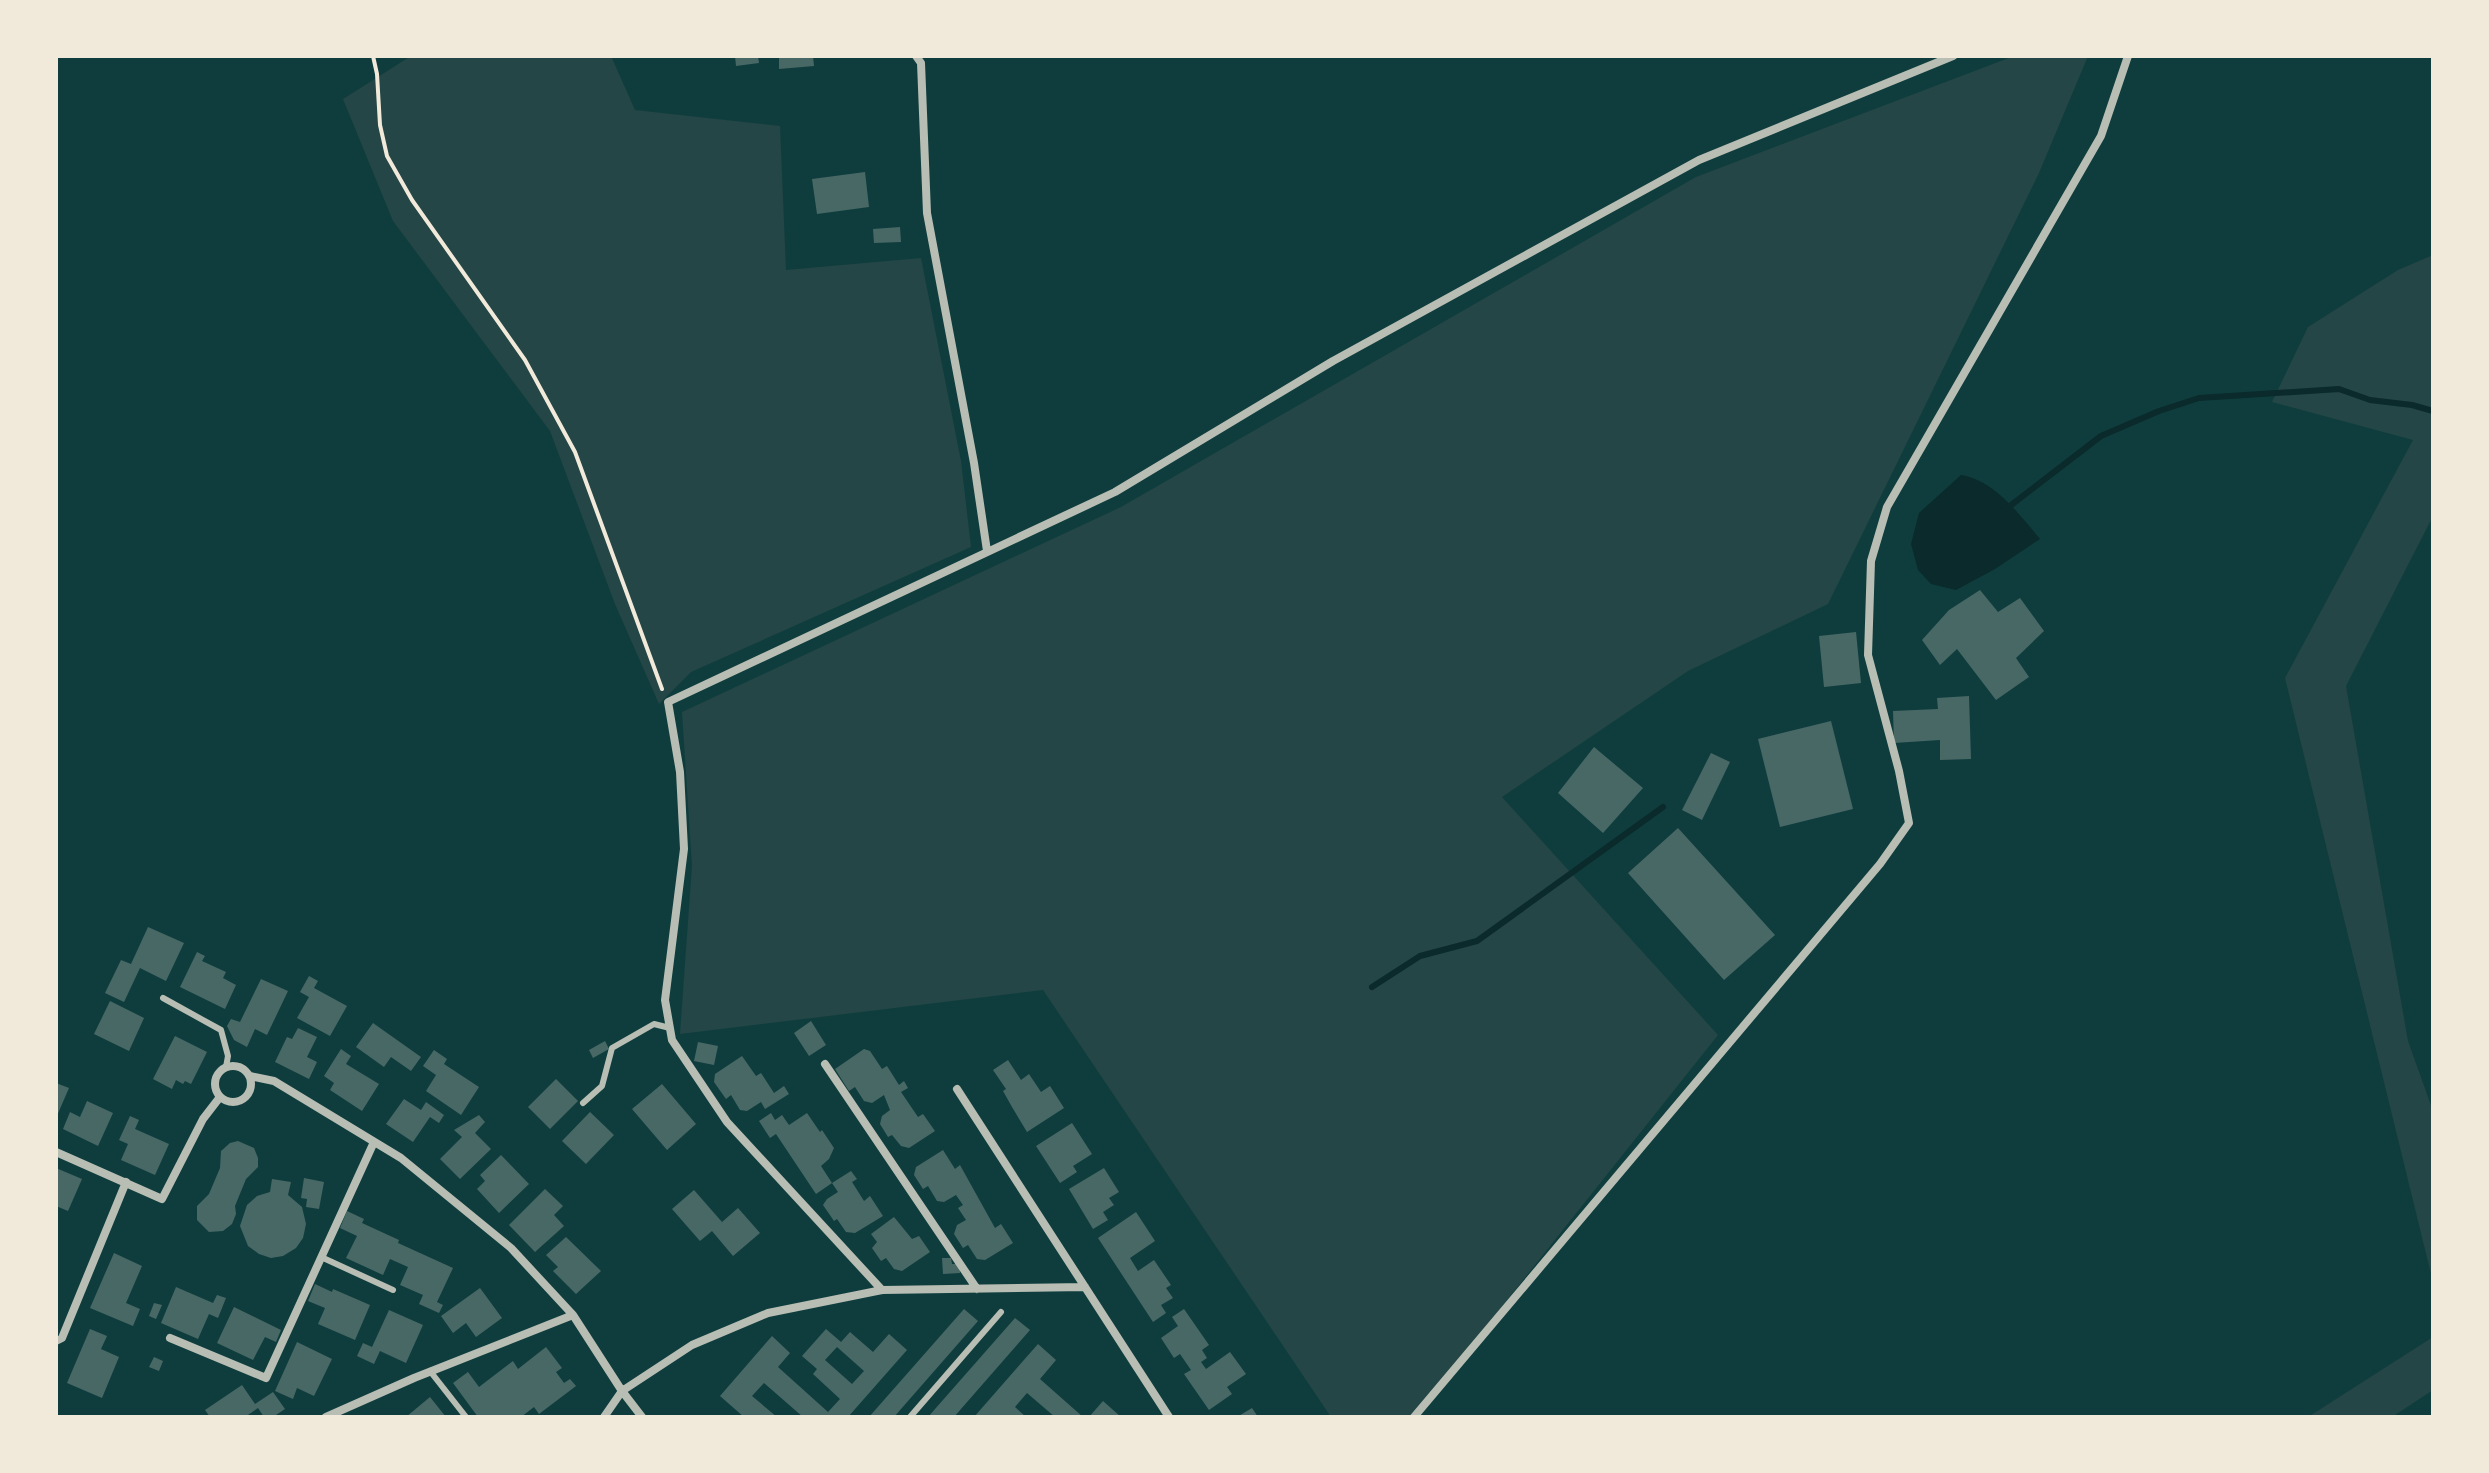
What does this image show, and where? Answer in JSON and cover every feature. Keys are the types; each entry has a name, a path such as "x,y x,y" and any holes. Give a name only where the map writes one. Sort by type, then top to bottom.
{"street":[{"path":"916,56 921,63 927,213 974,463 987,551"},
{"path":"882,1290 727,1122 672,1040 665,1000 684,849 680,772 668,702 1115,492 1333,361 1699,160 1953,56"},
{"path":"1414,1417 1880,864 1909,823 1899,771 1868,655 1871,561 1887,507 2101,136 2128,56"},
{"path":"825,1064 977,1289"},
{"path":"250,1076 250,1091 240,1102 225,1102 215,1092 214,1077 226,1067 240,1066 250,1076 274,1081 401,1158 511,1248 573,1315 642,1417"},
{"path":"957,1089 1169,1417"},
{"path":"56,1152 162,1199 203,1119 220,1097"},
{"path":"170,1338 266,1378 374,1142"},
{"path":"56,1341 62,1338 126,1182"},
{"path":"604,1417 622,1391 692,1345 768,1313 882,1290 1085,1287"},
{"path":"326,1417 430,1371 573,1315"}],"lane":[{"path":"163,998 221,1030 228,1056 226,1067"},
{"path":"583,1103 602,1086 612,1048 654,1024 670,1028"},
{"path":"321,1257 393,1290"},
{"path":"910,1417 1001,1312"},
{"path":"430,1371 466,1417"}],"path":[{"path":"373,56 380,125 387,156 412,200 525,360 575,452 668,702"}],"shaded area":[{"path":"411,56 611,56 635,110 780,126 786,270 921,258 961,461 971,547 691,672 659,704 615,604 550,431 393,221 343,99"},
{"path":"2014,56 2088,56 2039,173 1828,604 1688,671 1502,797 1718,1035 1414,1417 1331,1417 1043,990 680,1034 692,866 682,712 1121,507 1696,177"},
{"path":"2433,255 2433,516 2346,686 2408,1041 2433,1111 2433,1282 2285,678 2413,440 2272,402 2308,327 2398,270"},
{"path":"1961,475 1995,491 2040,539 1956,590 1931,584 1918,570 1911,544 1919,513"},
{"path":"2433,1337 2433,1390 2392,1417 2308,1417"}],"building":[{"path":"735,56 758,56 759,63 736,66"},
{"path":"779,56 813,56 814,66 779,69"},
{"path":"865,172 869,207 817,214 812,179"},
{"path":"900,227 901,242 874,243 873,229"},
{"path":"1980,590 1998,612 2020,598 2044,631 2016,658 2029,677 1996,700 1957,649 1940,665 1922,640 1949,610"},
{"path":"1856,632 1861,683 1824,687 1819,636"},
{"path":"1969,696 1971,759 1940,760 1940,740 1894,743 1893,711 1938,709 1937,698"},
{"path":"1831,721 1853,809 1780,827 1758,739"},
{"path":"1594,747 1643,788 1603,833 1558,793"},
{"path":"1711,753 1730,762 1702,820 1682,810"},
{"path":"1678,828 1775,935 1724,980 1628,873"},
{"path":"148,927 184,943 166,981 140,968 124,1002 105,993 121,960 131,964"},
{"path":"197,952 205,956 202,961 226,972 223,978 236,985 225,1009 180,987"},
{"path":"309,976 318,981 314,988 347,1006 330,1036 297,1018 309,997 300,992"},
{"path":"261,979 288,991 267,1035 255,1029 247,1047 234,1040 227,1026 231,1019 240,1022"},
{"path":"110,1001 144,1018 129,1051 94,1034"},
{"path":"811,1021 826,1045 809,1056 794,1033"},
{"path":"373,1023 421,1057 411,1071 391,1057 384,1067 356,1047"},
{"path":"298,1028 317,1037 307,1057 317,1062 309,1079 275,1062 287,1037 292,1039"},
{"path":"175,1036 207,1052 191,1084 176,1080 172,1089 153,1079"},
{"path":"605,1041 609,1049 593,1058 589,1050"},
{"path":"698,1042 718,1046 714,1065 694,1061"},
{"path":"341,1049 351,1056 346,1064 379,1084 362,1111 330,1090 334,1083 324,1076"},
{"path":"864,1049 870,1051 882,1069 887,1066 899,1085 904,1081 908,1088 901,1092 918,1117 923,1114 935,1131 909,1148 901,1146 892,1135 888,1137 880,1124 882,1116 890,1110 884,1095 872,1103 864,1101 855,1087 849,1091 835,1069"},
{"path":"434,1050 447,1059 444,1064 479,1087 461,1115 426,1091 436,1075 423,1066"},
{"path":"742,1056 756,1076 761,1073 774,1093 784,1086 789,1094 765,1109 761,1102 747,1111 740,1110 731,1095 726,1099 714,1082 715,1074"},
{"path":"1008,1060 1021,1080 1029,1074 1041,1092 1050,1086 1064,1108 1027,1132 993,1070"},
{"path":"556,1079 578,1101 550,1129 528,1107"},
{"path":"56,1083 69,1088 56,1118"},
{"path":"662,1084 696,1124 667,1150 632,1109"},
{"path":"404,1099 421,1110 426,1102 444,1115 439,1123 430,1117 413,1142 386,1124"},
{"path":"87,1101 113,1113 98,1146 63,1129 70,1112 80,1117"},
{"path":"590,1112 614,1135 586,1164 562,1141"},
{"path":"771,1113 775,1120 782,1115 789,1125 807,1113 820,1132 822,1130 834,1148 821,1166 832,1183 816,1194 776,1134 770,1138 759,1121"},
{"path":"479,1115 485,1122 475,1133 491,1149 460,1179 440,1159 462,1137 454,1130"},
{"path":"130,1116 139,1120 135,1129 169,1144 155,1175 121,1160 128,1144 119,1140"},
{"path":"1072,1123 1092,1154 1073,1166 1077,1172 1060,1183 1036,1146"},
{"path":"238,1141 254,1148 258,1167 246,1179 235,1206 232,1224 223,1231 209,1232 197,1220 197,1206 209,1194 220,1168 221,1151"},
{"path":"943,1150 955,1169 960,1165 995,1228 1001,1224 1013,1243 985,1260 977,1259 968,1245 963,1248 954,1234 957,1225 966,1220 958,1208 963,1205 956,1195 944,1202 937,1201 928,1186 923,1189 914,1175 916,1167"},
{"path":"501,1155 529,1184 499,1213 477,1189 485,1181 480,1175"},
{"path":"56,1168 82,1179 68,1211 56,1206"},
{"path":"1104,1168 1119,1192 1109,1198 1114,1205 1103,1212 1108,1220 1093,1229 1069,1189"},
{"path":"851,1171 857,1179 852,1182 864,1201 870,1196 883,1216 855,1233 846,1232 823,1205 838,1192 832,1183"},
{"path":"304,1178 324,1182 319,1209 306,1207 307,1199 301,1198"},
{"path":"272,1179 291,1182 288,1195 302,1207 306,1224 303,1238 296,1248 283,1256 271,1258 248,1246 240,1226 247,1205 257,1196 270,1192"},
{"path":"545,1189 563,1206 554,1215 564,1226 535,1252 509,1225"},
{"path":"694,1190 722,1222 738,1208 760,1233 733,1256 712,1231 700,1241 672,1209"},
{"path":"347,1211 364,1219 362,1223 399,1240 398,1243 453,1268 437,1302 443,1305 439,1313 419,1304 423,1295 400,1285 408,1267 390,1259 383,1275 346,1258 357,1236 340,1228"},
{"path":"1136,1212 1155,1241 1130,1258 1138,1271 1154,1260 1171,1285 1166,1288 1173,1298 1161,1305 1166,1313 1153,1322 1098,1238"},
{"path":"894,1217 912,1239 919,1236 930,1252 902,1271 894,1269 886,1258 881,1261 872,1248 877,1242 871,1234"},
{"path":"566,1237 601,1271 576,1294 553,1271 558,1267 546,1255"},
{"path":"114,1253 142,1266 126,1303 140,1309 133,1326 90,1308"},
{"path":"942,1258 951,1258 952,1264 960,1268 960,1273 943,1274"},
{"path":"315,1284 370,1305 355,1340 318,1324 325,1308 308,1301"},
{"path":"176,1287 213,1303 217,1295 226,1298 218,1318 209,1314 198,1339 161,1323"},
{"path":"480,1288 502,1318 476,1337 466,1323 453,1333 441,1316"},
{"path":"154,1303 162,1305 156,1319 149,1316"},
{"path":"234,1307 281,1330 276,1342 265,1337 253,1360 217,1343"},
{"path":"964,1309 978,1321 894,1417 869,1417"},
{"path":"1184,1309 1209,1345 1202,1350 1207,1358 1201,1362 1206,1369 1230,1352 1246,1374 1227,1387 1232,1394 1209,1410 1184,1374 1191,1370 1180,1354 1174,1358 1161,1338 1178,1326 1172,1317"},
{"path":"389,1310 423,1325 406,1363 380,1351 374,1364 357,1356 363,1343 372,1347"},
{"path":"1015,1318 1030,1330 954,1417 928,1417"},
{"path":"90,1329 107,1336 101,1349 119,1357 102,1398 67,1383"},
{"path":"826,1329 841,1342 850,1332 873,1352 889,1334 907,1350 848,1417 803,1417 764,1383 752,1396 777,1417 744,1417 720,1396 772,1336 790,1353 778,1367 828,1412 840,1399 813,1374 817,1369 802,1356","holes":["837,1347 864,1371 852,1384 825,1360"]},
{"path":"297,1342 332,1359 314,1396 297,1388 293,1399 275,1391"},
{"path":"1038,1344 1056,1360 1040,1379 1083,1417 1055,1417 1027,1393 1015,1407 1026,1417 974,1417"},
{"path":"546,1347 562,1368 556,1372 564,1383 570,1379 576,1386 539,1414 534,1407 521,1417 478,1417 453,1383 468,1372 479,1387 513,1361 518,1369"},
{"path":"154,1357 163,1361 159,1371 149,1367"},
{"path":"242,1385 255,1404 273,1392 285,1409 273,1417 264,1417 258,1408 245,1417 210,1417 205,1410"},
{"path":"430,1397 446,1417 406,1417"},
{"path":"1103,1401 1121,1417 1089,1417"},
{"path":"1252,1408 1258,1417 1237,1417"}],"waterway":[{"path":"2006,509 2101,436 2199,398 2339,389 2370,400 2433,411"},
{"path":"1372,987 1420,956 1477,941 1663,807"}]}
